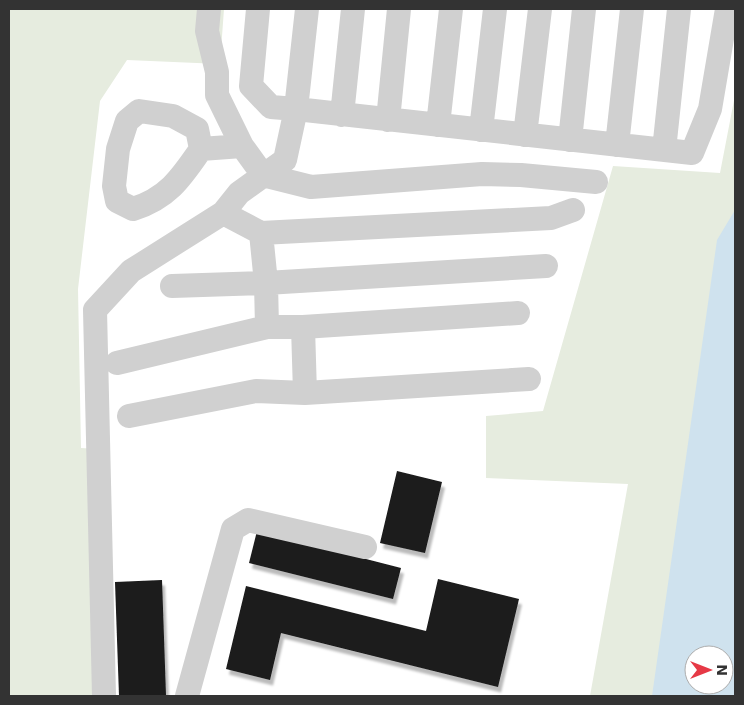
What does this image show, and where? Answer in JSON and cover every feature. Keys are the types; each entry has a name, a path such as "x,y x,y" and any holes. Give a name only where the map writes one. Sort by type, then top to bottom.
{"lane":[{"path":"210,9 207,31 217,72 217,95 242,146 263,175 311,187 482,174 521,175 596,182"},
{"path":"258,9 251,86 271,107 692,153 710,109 727,9"},
{"path":"104,696 95,310 131,271 223,213 239,192 285,160 296,109 307,9"},
{"path":"342,115 353,9"},
{"path":"388,120 399,9"},
{"path":"438,125 451,9"},
{"path":"481,130 495,9"},
{"path":"525,135 540,9"},
{"path":"570,140 584,9"},
{"path":"617,145 632,9"},
{"path":"664,150 679,9"},
{"path":"201,149 242,146"},
{"path":"223,213 261,233 551,218 573,210"},
{"path":"261,233 266,283 267,327"},
{"path":"172,286 266,283 546,266"},
{"path":"118,364 267,327 303,327 518,313"},
{"path":"303,327 305,393"},
{"path":"129,416 256,391 305,393 529,379"},
{"path":"187,696 233,529 248,520 365,547"}],"shaded area":[{"path":"9,9 224,9 220,64 127,60 100,101 78,289 81,448 98,449 104,696 9,696"},
{"path":"735,95 735,696 590,696 628,484 486,478 486,416 543,411 613,166 720,173"}],"water":[{"path":"735,210 735,696 652,696 717,240"}],"building":[{"path":"397,471 442,482 425,553 380,543"},
{"path":"257,531 401,568 393,599 249,563"},
{"path":"438,579 519,599 498,687 281,633 270,680 226,669 246,586 426,631"},
{"path":"162,580 166,696 119,696 115,582"}]}
